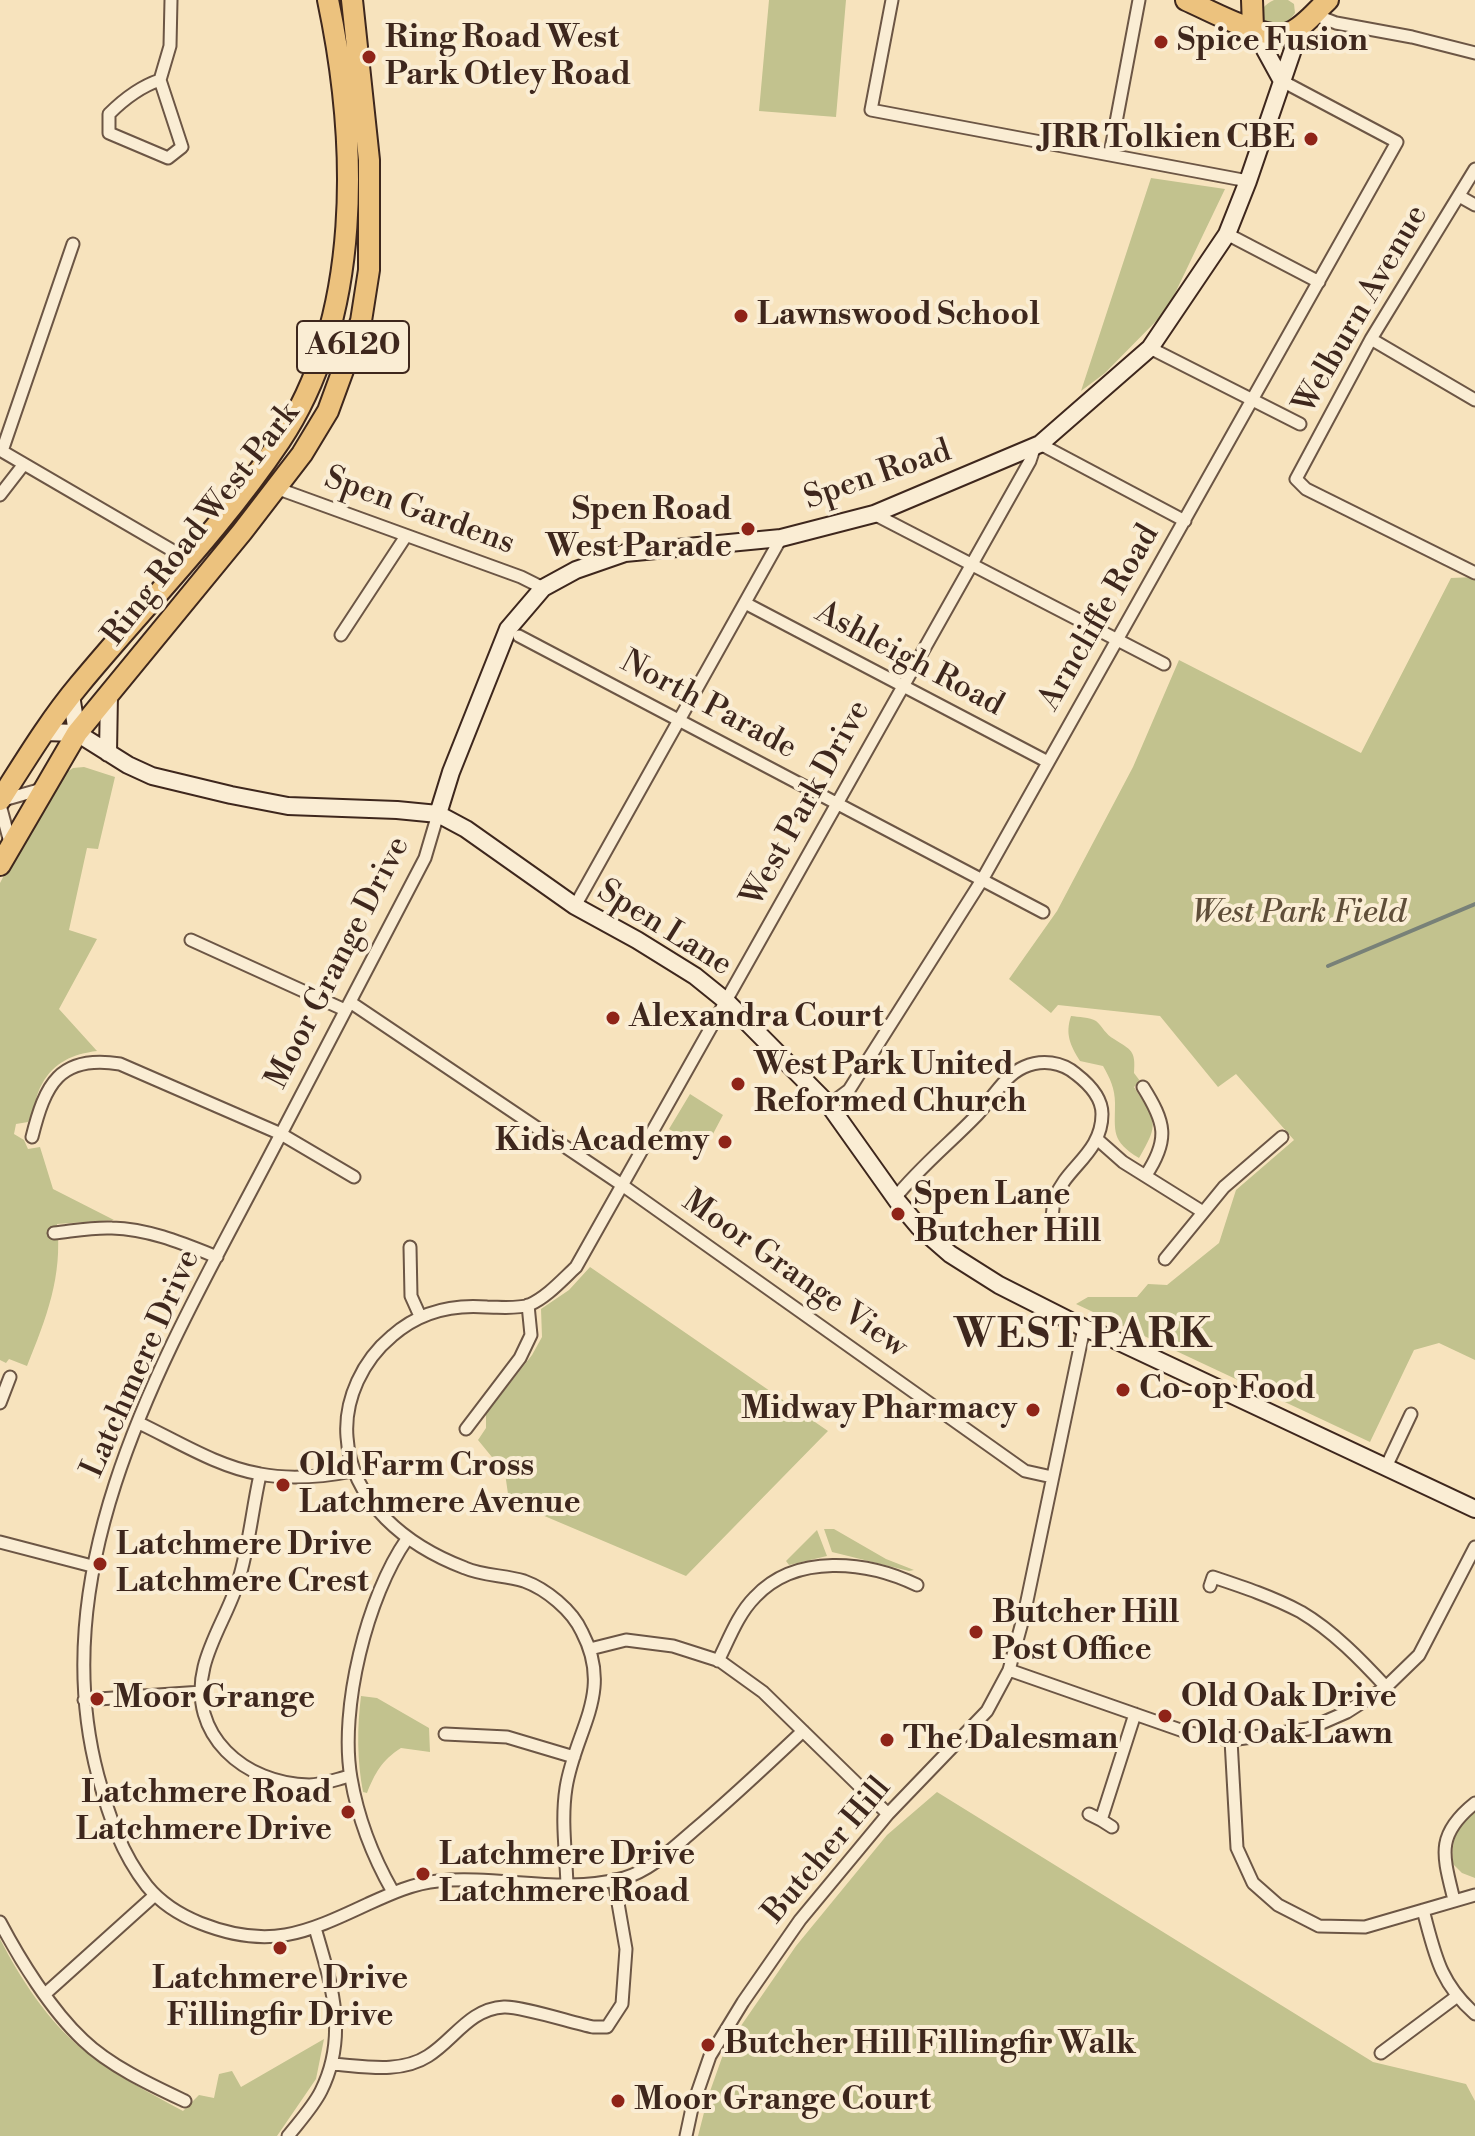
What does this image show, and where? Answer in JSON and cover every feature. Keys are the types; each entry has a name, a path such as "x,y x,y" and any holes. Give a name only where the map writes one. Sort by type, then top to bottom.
{"highway":[{"name":"Ring Road West Park","path":"0,802 43,732 71,695 223,516 281,440 321,358 344,265 347,160 337,43 328,0"},
{"name":"Ring Road West Park","path":"0,865 77,733 276,488 302,454 328,411 361,321 369,270 369,160 352,0"},
{"path":"1186,0 1269,34 1286,34 1311,10"},
{"path":"1245,0 1253,0 1253,28"}],"street":[{"path":"160,80 117,105 109,114 109,133 168,158 182,147 160,80 170,46 171,0"},
{"path":"892,0 871,110 1248,181"},
{"path":"1110,154 1139,0"},
{"path":"1311,10 1336,23 1475,53"},
{"name":"Spen Road","path":"438,814 451,772 508,629 543,588 576,570 625,553 781,538 874,514 1043,447 1150,348 1227,234 1311,10"},
{"path":"1253,28 1282,81"},
{"name":"Arncliffe Road","path":"829,1105 849,1090 982,880 1397,142 1282,81"},
{"name":"Welburn Avenue","path":"1475,169 1371,339 1296,479 1306,489 1475,573"},
{"path":"1459,196 1475,205"},
{"path":"1227,234 1319,282"},
{"path":"73,244 1,450 187,559"},
{"path":"1371,339 1475,400"},
{"path":"1150,348 1300,424"},
{"path":"1043,447 1185,521"},
{"name":"West Park Drive","path":"528,1305 552,1290 576,1267 1030,461 1043,447"},
{"path":"0,495 24,464"},
{"name":"Spen Gardens","path":"276,488 521,577 543,588"},
{"path":"874,514 1164,664"},
{"path":"341,635 406,536"},
{"path":"575,906 781,538"},
{"name":"Ashleigh Road","path":"745,603 1048,762"},
{"name":"North Parade","path":"519,636 1043,912"},
{"path":"108,753 109,694"},
{"path":"43,732 77,733 71,695"},
{"name":"Spen Lane","path":"77,733 152,776 288,806 438,814 466,829 575,906 695,976 726,1001 829,1105 895,1198 919,1227 950,1254 999,1285 1084,1328 1475,1509"},
{"path":"11,846 0,802 42,789"},
{"name":"Moor Grange Drive","path":"281,1134 425,858 438,814"},
{"name":"Moor Grange View","path":"191,940 348,1006 622,1185 1025,1471 1052,1477"},
{"path":"32,1137 48,1088 62,1074 79,1064 98,1060 120,1064 281,1134 354,1177"},
{"path":"895,1198 921,1167 977,1115 1016,1072 1039,1063 1054,1063 1069,1068 1087,1082 1101,1107 1101,1126 1097,1139 1055,1196 1052,1216"},
{"path":"1143,1087 1158,1110 1164,1130 1159,1156 1146,1175"},
{"name":"Latchmere Drive","path":"281,1134 161,1368 105,1515 92,1566 85,1618 84,1700 90,1745 109,1815 122,1848 155,1895 185,1917 226,1933 251,1938 278,1938 315,1928 393,1892 434,1881 567,1885 630,1876 655,1863 731,1799 803,1731"},
{"path":"1165,1259 1224,1187 1282,1137"},
{"path":"1097,1139 1123,1162 1203,1212"},
{"path":"54,1233 110,1228 139,1231 164,1236 217,1257"},
{"path":"410,1247 411,1296 420,1316"},
{"path":"466,1429 520,1358 531,1335 528,1305 504,1308 460,1305 420,1316 392,1335 371,1357 357,1382 345,1421 353,1471 377,1513 407,1539 466,1569 525,1582 553,1598 576,1622 590,1649 596,1672 594,1699 566,1788 567,1885"},
{"name":"Butcher Hill","path":"686,2136 710,2056 743,2002 800,1920 888,1814 987,1711 1009,1670 1024,1615 1084,1328"},
{"path":"0,1403 10,1377"},
{"path":"1386,1467 1411,1414"},
{"path":"139,1423 208,1456 260,1475 314,1478 353,1471"},
{"path":"260,1475 239,1582 203,1668 202,1705 217,1743 246,1770 278,1782 312,1785 350,1776"},
{"path":"393,1892 373,1856 350,1776 350,1726 356,1677 368,1622 392,1561 407,1539"},
{"path":"0,1542 92,1566"},
{"path":"1009,1670 1189,1733 1231,1740 1308,1729 1347,1712 1386,1687 1419,1655 1475,1547"},
{"path":"718,1661 735,1627 756,1596 791,1573 813,1567 852,1566 917,1585"},
{"path":"1210,1586 1213,1577 1255,1591 1303,1613 1359,1658 1386,1687"},
{"path":"590,1649 626,1640 673,1646 718,1661 763,1692 888,1814"},
{"path":"84,1700 202,1692"},
{"path":"1089,1814 1107,1824 1135,1714"},
{"path":"445,1734 507,1737 574,1757"},
{"path":"1231,1740 1237,1848 1253,1883 1278,1905 1319,1926 1365,1927 1475,1895"},
{"path":"1454,1900 1444,1856 1446,1839 1452,1824 1475,1803"},
{"path":"332,2064 390,2068 409,2065 428,2056 469,2020 505,2007 593,2027 607,2027 622,2004 626,1949 614,1880"},
{"path":"45,1994 155,1895"},
{"path":"1423,1910 1439,1969 1456,1997 1475,2014"},
{"path":"0,1922 15,1951 45,1994 83,2040 139,2079 185,2101"},
{"path":"288,2136 321,2092 332,2064 338,2022 315,1928"},
{"path":"1381,2053 1456,1997"}],"green space":[{"path":"769,0 846,0 836,117 759,111"},
{"path":"1274,0 1288,0 1294,4 1295,13 1288,20 1274,25 1260,20 1263,8"},
{"path":"1151,178 1225,189 1167,310 1105,373 1081,391"},
{"name":"West Park Field","path":"1475,577 1475,1360 1439,1343 1414,1350 1370,1442 1076,1304 1088,1297 1137,1297 1148,1284 1167,1285 1219,1243 1236,1190 1294,1140 1236,1074 1218,1087 1160,1016 1058,1005 1051,1013 1009,979 1057,911 1133,767 1179,660 1361,753 1451,578"},
{"path":"84,767 115,777 98,849 87,848 69,930 97,939 59,1009 97,1051 72,1057 52,1070 40,1089 28,1122 16,1124 14,1134 24,1140 28,1149 40,1147 53,1189 114,1220 57,1224 55,1279 27,1366 9,1359 6,1363 0,1360 0,883 30,825 64,774 73,768"},
{"path":"1071,1016 1096,1021 1133,1055 1134,1073 1140,1081 1134,1087 1153,1122 1150,1137 1139,1158 1123,1146 1116,1135 1114,1093 1103,1066 1080,1061 1074,1050 1069,1034"},
{"path":"690,1094 723,1115 705,1149 669,1129"},
{"path":"590,1267 828,1431 686,1576 509,1501 505,1473 478,1440 486,1428 486,1414 532,1355 542,1337 541,1309 569,1290"},
{"path":"824,1529 834,1529 886,1559 914,1570 832,1552"},
{"path":"817,1530 827,1556 789,1565 786,1561"},
{"path":"361,1696 377,1698 429,1728 430,1752 401,1748 380,1768 367,1793 363,1792 359,1756"},
{"path":"937,1792 1373,2062 1466,2084 1475,2101 1475,2136 698,2136 725,2049 796,1946 887,1835"},
{"path":"1475,1811 1475,1878 1462,1873 1453,1864 1453,1856 1459,1828"},
{"path":"0,1939 36,1998 70,2038 118,2075 183,2111 199,2095 214,2098 219,2074 232,2071 241,2087 324,2039 316,2079 277,2136 0,2136"}],"waterway":[{"path":"1328,966 1475,904"}],"place":[{"name":"Spice Fusion","path":"1161,42"},
{"name":"Ring Road West Park Otley Road","path":"369,57"},
{"name":"JRR Tolkien CBE","path":"1311,139"},
{"name":"Lawnswood School","path":"741,316"},
{"name":"Spen Road West Parade","path":"748,529"},
{"name":"Alexandra Court","path":"613,1018"},
{"name":"West Park United Reformed Church","path":"738,1084"},
{"name":"Kids Academy","path":"725,1142"},
{"name":"Spen Lane Butcher Hill","path":"898,1214"},
{"name":"Co-op Food","path":"1123,1390"},
{"name":"Midway Pharmacy","path":"1033,1410"},
{"name":"Old Farm Cross Latchmere Avenue","path":"283,1485"},
{"name":"Latchmere Drive Latchmere Crest","path":"100,1564"},
{"name":"Butcher Hill Post Office","path":"976,1632"},
{"name":"Moor Grange","path":"97,1699"},
{"name":"Old Oak Drive Old Oak Lawn","path":"1165,1716"},
{"name":"The Dalesman","path":"887,1740"},
{"name":"Latchmere Road Latchmere Drive","path":"348,1812"},
{"name":"Latchmere Drive Latchmere Road","path":"423,1874"},
{"name":"Latchmere Drive Fillingfir Drive","path":"280,1948"},
{"name":"Butcher Hill Fillingfir Walk","path":"708,2045"},
{"name":"Moor Grange Court","path":"618,2101"}],"district":[{"name":"WEST PARK","path":"1084,1337"}]}
